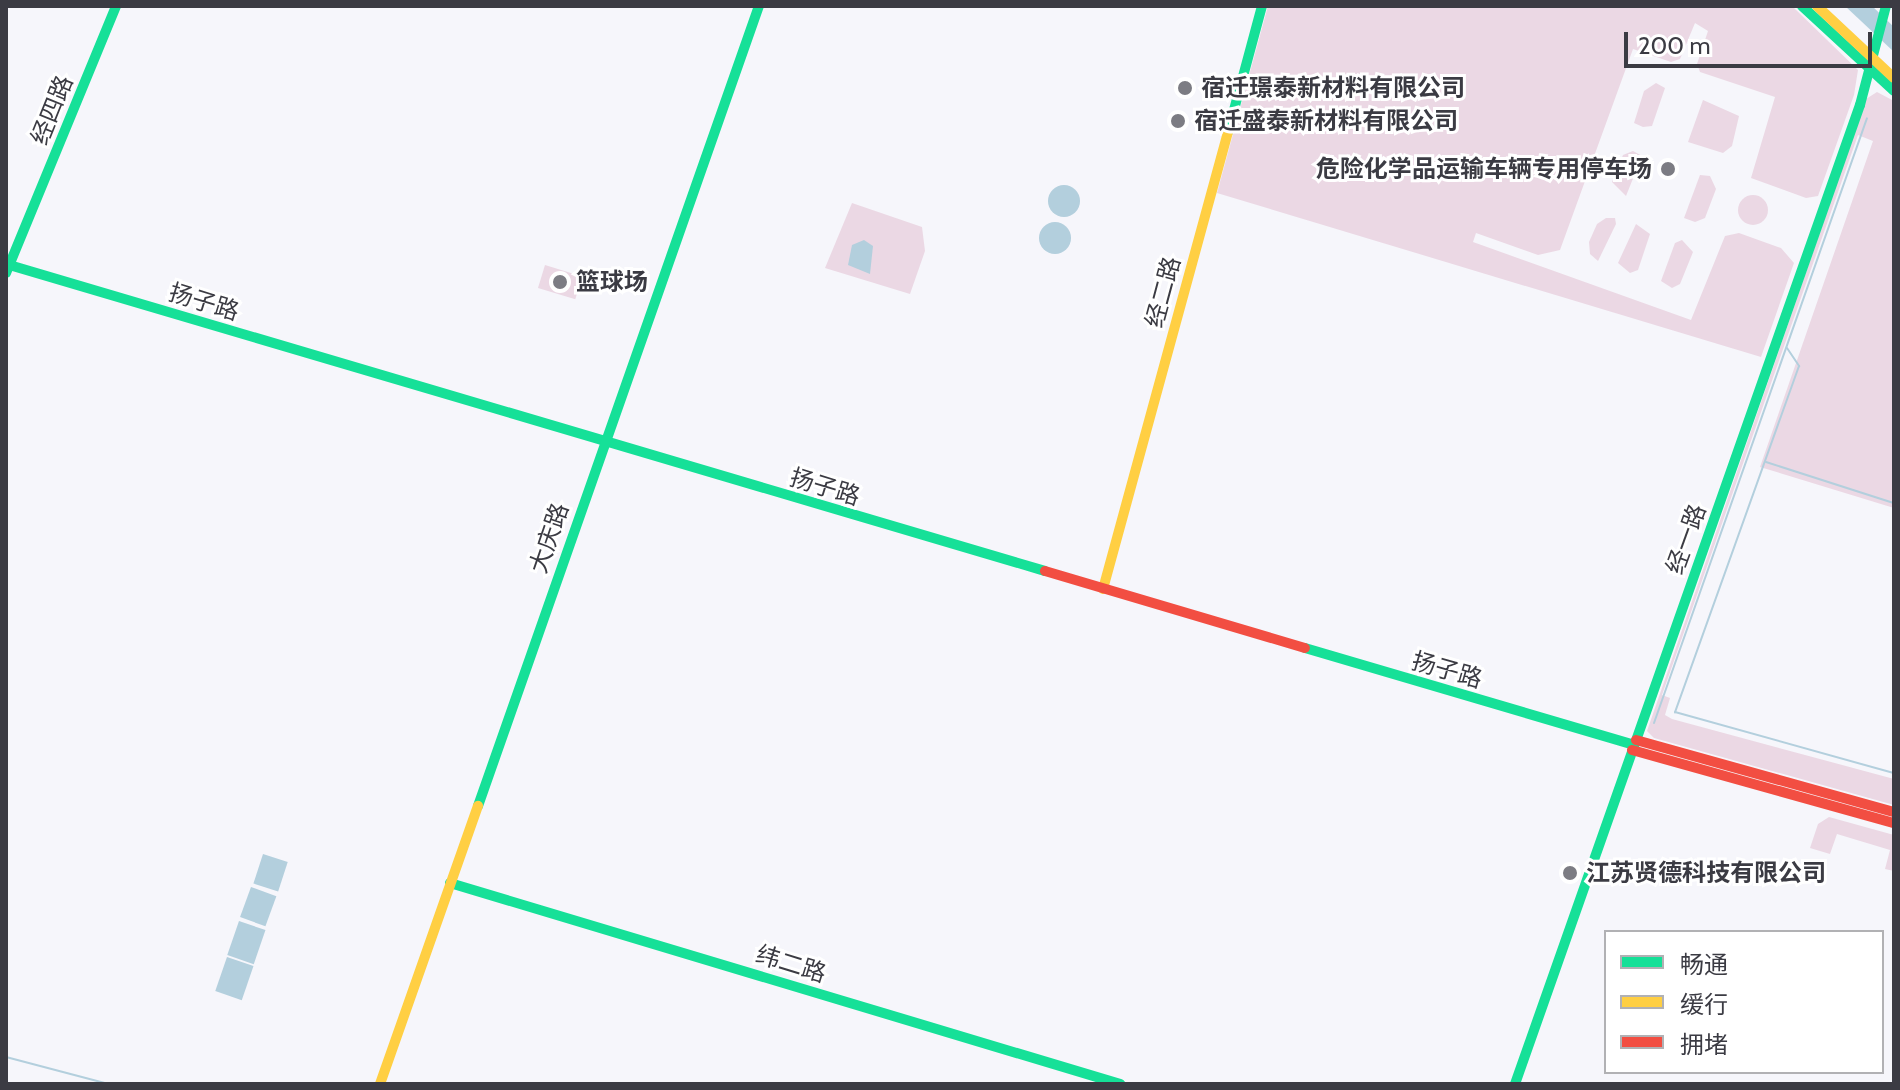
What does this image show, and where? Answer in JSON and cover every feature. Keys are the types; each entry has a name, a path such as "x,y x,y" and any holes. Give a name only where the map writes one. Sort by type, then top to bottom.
{"street":[{"name":"经四路","path":"7,267 116,6"},
{"name":"大庆路","path":"380,1084 603,442 759,6"},
{"name":"经二路","path":"1103,589 1262,6"},
{"path":"1802,6 1894,78"},
{"path":"1817,6 1894,91"},
{"name":"经一路","path":"1515,1084 1871,63 1885,8"},
{"name":"扬子路","path":"7,267 1894,823"},
{"name":"扬子路","path":"1634,745 1894,812"},
{"name":"纬二路","path":"450,883 1120,1084"}],"shaded area":[{"path":"1268,6 1792,6 1858,70 1854,95 1818,196 1806,198 1751,178 1775,97 1700,72 1697,64 1708,31 1695,23 1680,59 1671,62 1633,49 1560,250 1538,255 1476,233 1473,242 1691,320 1725,236 1739,233 1781,248 1794,263 1761,357 1217,193"},
{"path":"1656,83 1665,88 1652,126 1643,127 1634,123 1644,91"},
{"path":"1877,92 1894,101 1894,508 1760,467 1873,141 1858,135 1662,695 1670,698 1665,715 1672,719 1894,779 1894,805 1654,738 1647,731 1866,99"},
{"path":"1703,100 1739,116 1732,146 1723,153 1688,142"},
{"path":"1633,151 1642,156 1626,196 1612,182 1623,155"},
{"path":"1700,175 1710,176 1716,189 1705,218 1695,222 1684,218"},
{"path":"1753,195 1764,199 1768,210 1764,221 1753,225 1742,221 1738,210 1742,199"},
{"path":"852,203 922,227 925,251 910,294 825,268"},
{"path":"1606,218 1615,218 1616,224 1598,261 1590,254 1589,242 1597,224"},
{"path":"1636,224 1650,234 1638,270 1630,273 1618,263"},
{"path":"1682,240 1693,252 1680,284 1672,288 1661,281 1675,243"},
{"name":"篮球场","path":"545,265 582,276 575,299 538,288"},
{"path":"1829,817 1894,835 1894,871 1885,869 1890,850 1837,834 1830,854 1810,848 1818,824"}],"water":[{"path":"1845,6 1872,6 1894,27 1894,52"},
{"path":"1064,185 1076,189 1080,201 1076,213 1064,217 1052,213 1048,201 1052,189"},
{"path":"1055,222 1066,227 1071,238 1066,249 1055,254 1044,249 1039,238 1044,227"},
{"path":"864,240 873,246 870,274 848,265 852,245"},
{"path":"263,854 288,862 278,892 253,883"},
{"path":"251,887 276,896 265,926 240,917"},
{"path":"239,921 265,930 254,964 227,955"},
{"path":"227,957 253,966 242,1000 215,991"}],"waterway":[{"path":"1654,723 1867,118"},
{"path":"1787,348 1799,366 1675,712 1894,773"},
{"path":"1766,462 1894,503"},
{"path":"6,1057 108,1084"}],"traffic: fast":[{"path":"6,273 116,6"},
{"path":"478,806 759,6"},
{"path":"1228,132 1262,6"},
{"path":"1802,6 1894,91"},
{"path":"1515,1084 1860,105 1886,6"},
{"path":"6,264 1045,571"},
{"path":"1305,648 1634,745"},
{"path":"450,883 1120,1084"}],"traffic: slow":[{"path":"1817,6 1894,78"},
{"path":"1103,589 1228,132"},
{"path":"380,1084 478,806"}],"traffic: jam":[{"path":"1045,571 1305,648"},
{"path":"1636,740 1894,812"},
{"path":"1632,750 1894,823"}],"place":[{"name":"宿迁璟泰新材料有限公司","path":"1185,88"},
{"name":"宿迁盛泰新材料有限公司","path":"1178,121"},
{"name":"危险化学品运输车辆专用停车场","path":"1668,169"},
{"name":"篮球场","path":"560,282"},
{"name":"江苏贤德科技有限公司","path":"1570,873"}]}
